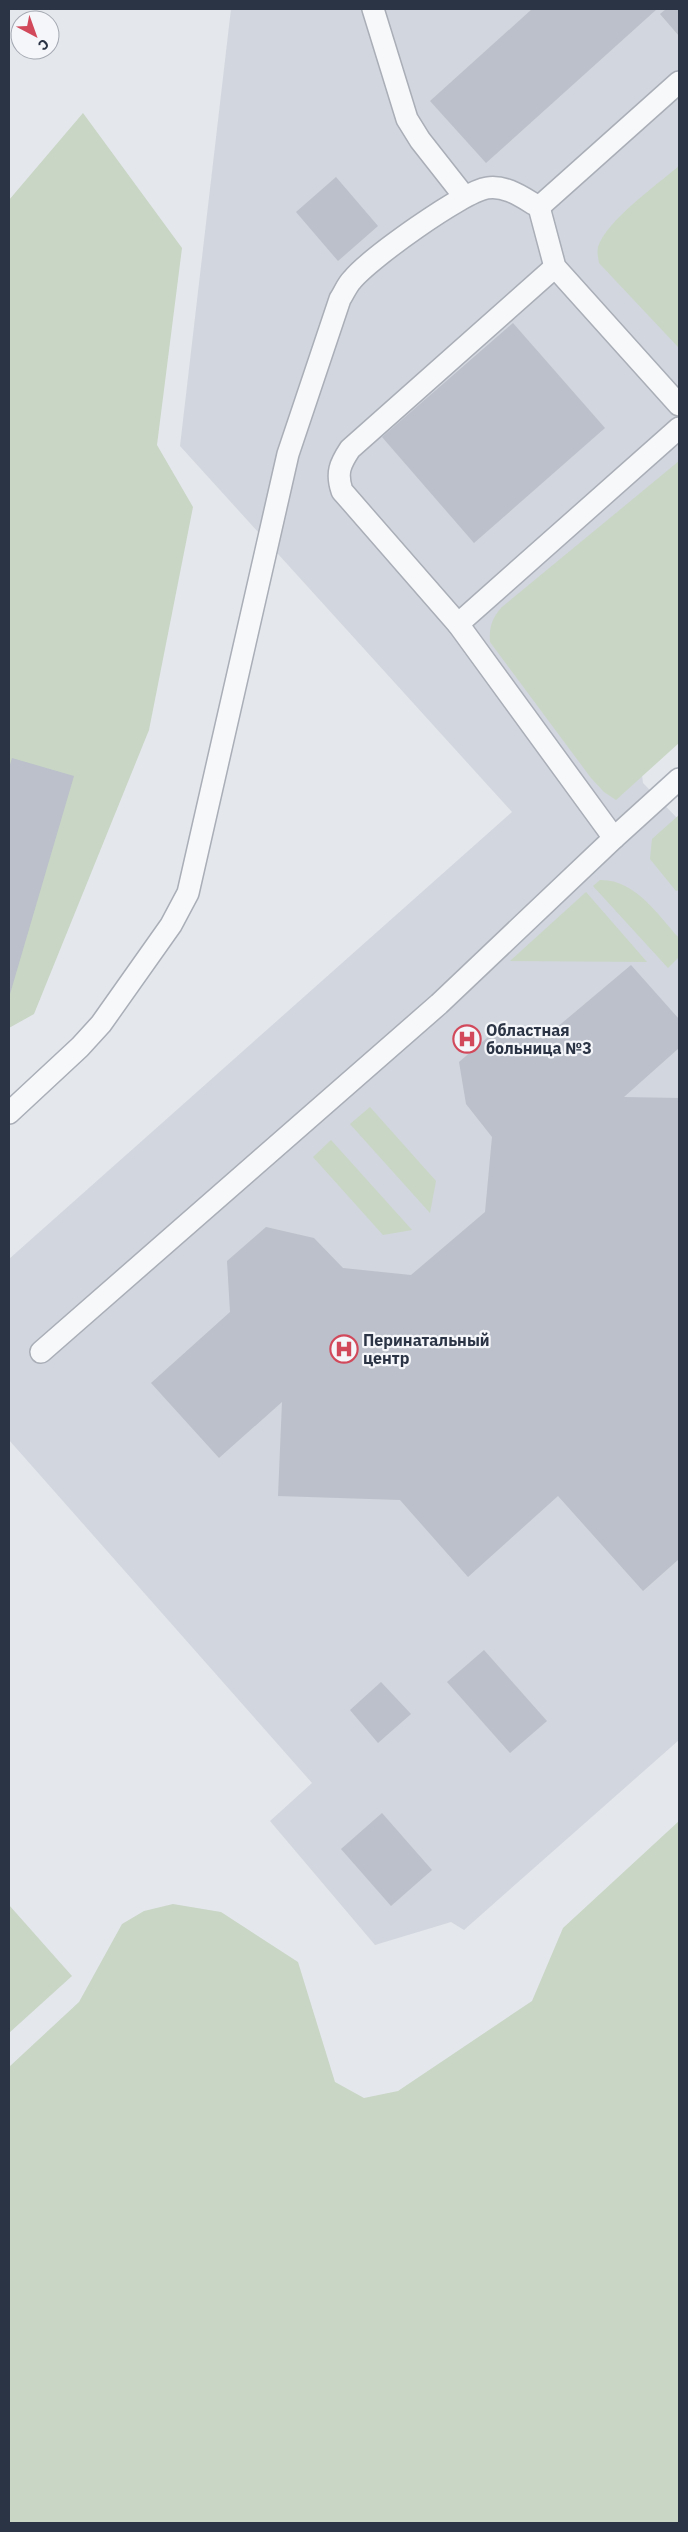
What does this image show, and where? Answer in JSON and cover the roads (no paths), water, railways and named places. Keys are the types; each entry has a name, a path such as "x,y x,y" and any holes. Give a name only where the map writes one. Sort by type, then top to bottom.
{"lane":[{"path":"373,9 407,119 420,140 464,196"},
{"path":"540,207 679,82"},
{"path":"9,1113 80,1047 101,1024 171,924 188,893 288,454 340,299 352,280 380,253 464,196 486,188 505,188 540,207 555,266 679,405"},
{"path":"555,266 350,449 340,464 338,478 342,490 458,624 614,838"},
{"path":"458,624 679,428"},
{"path":"41,1352 439,1004 679,779"}],"place":[{"name":"Областная больница №3","path":"467,1039"},
{"name":"Перинатальный центр","path":"344,1349"}]}
